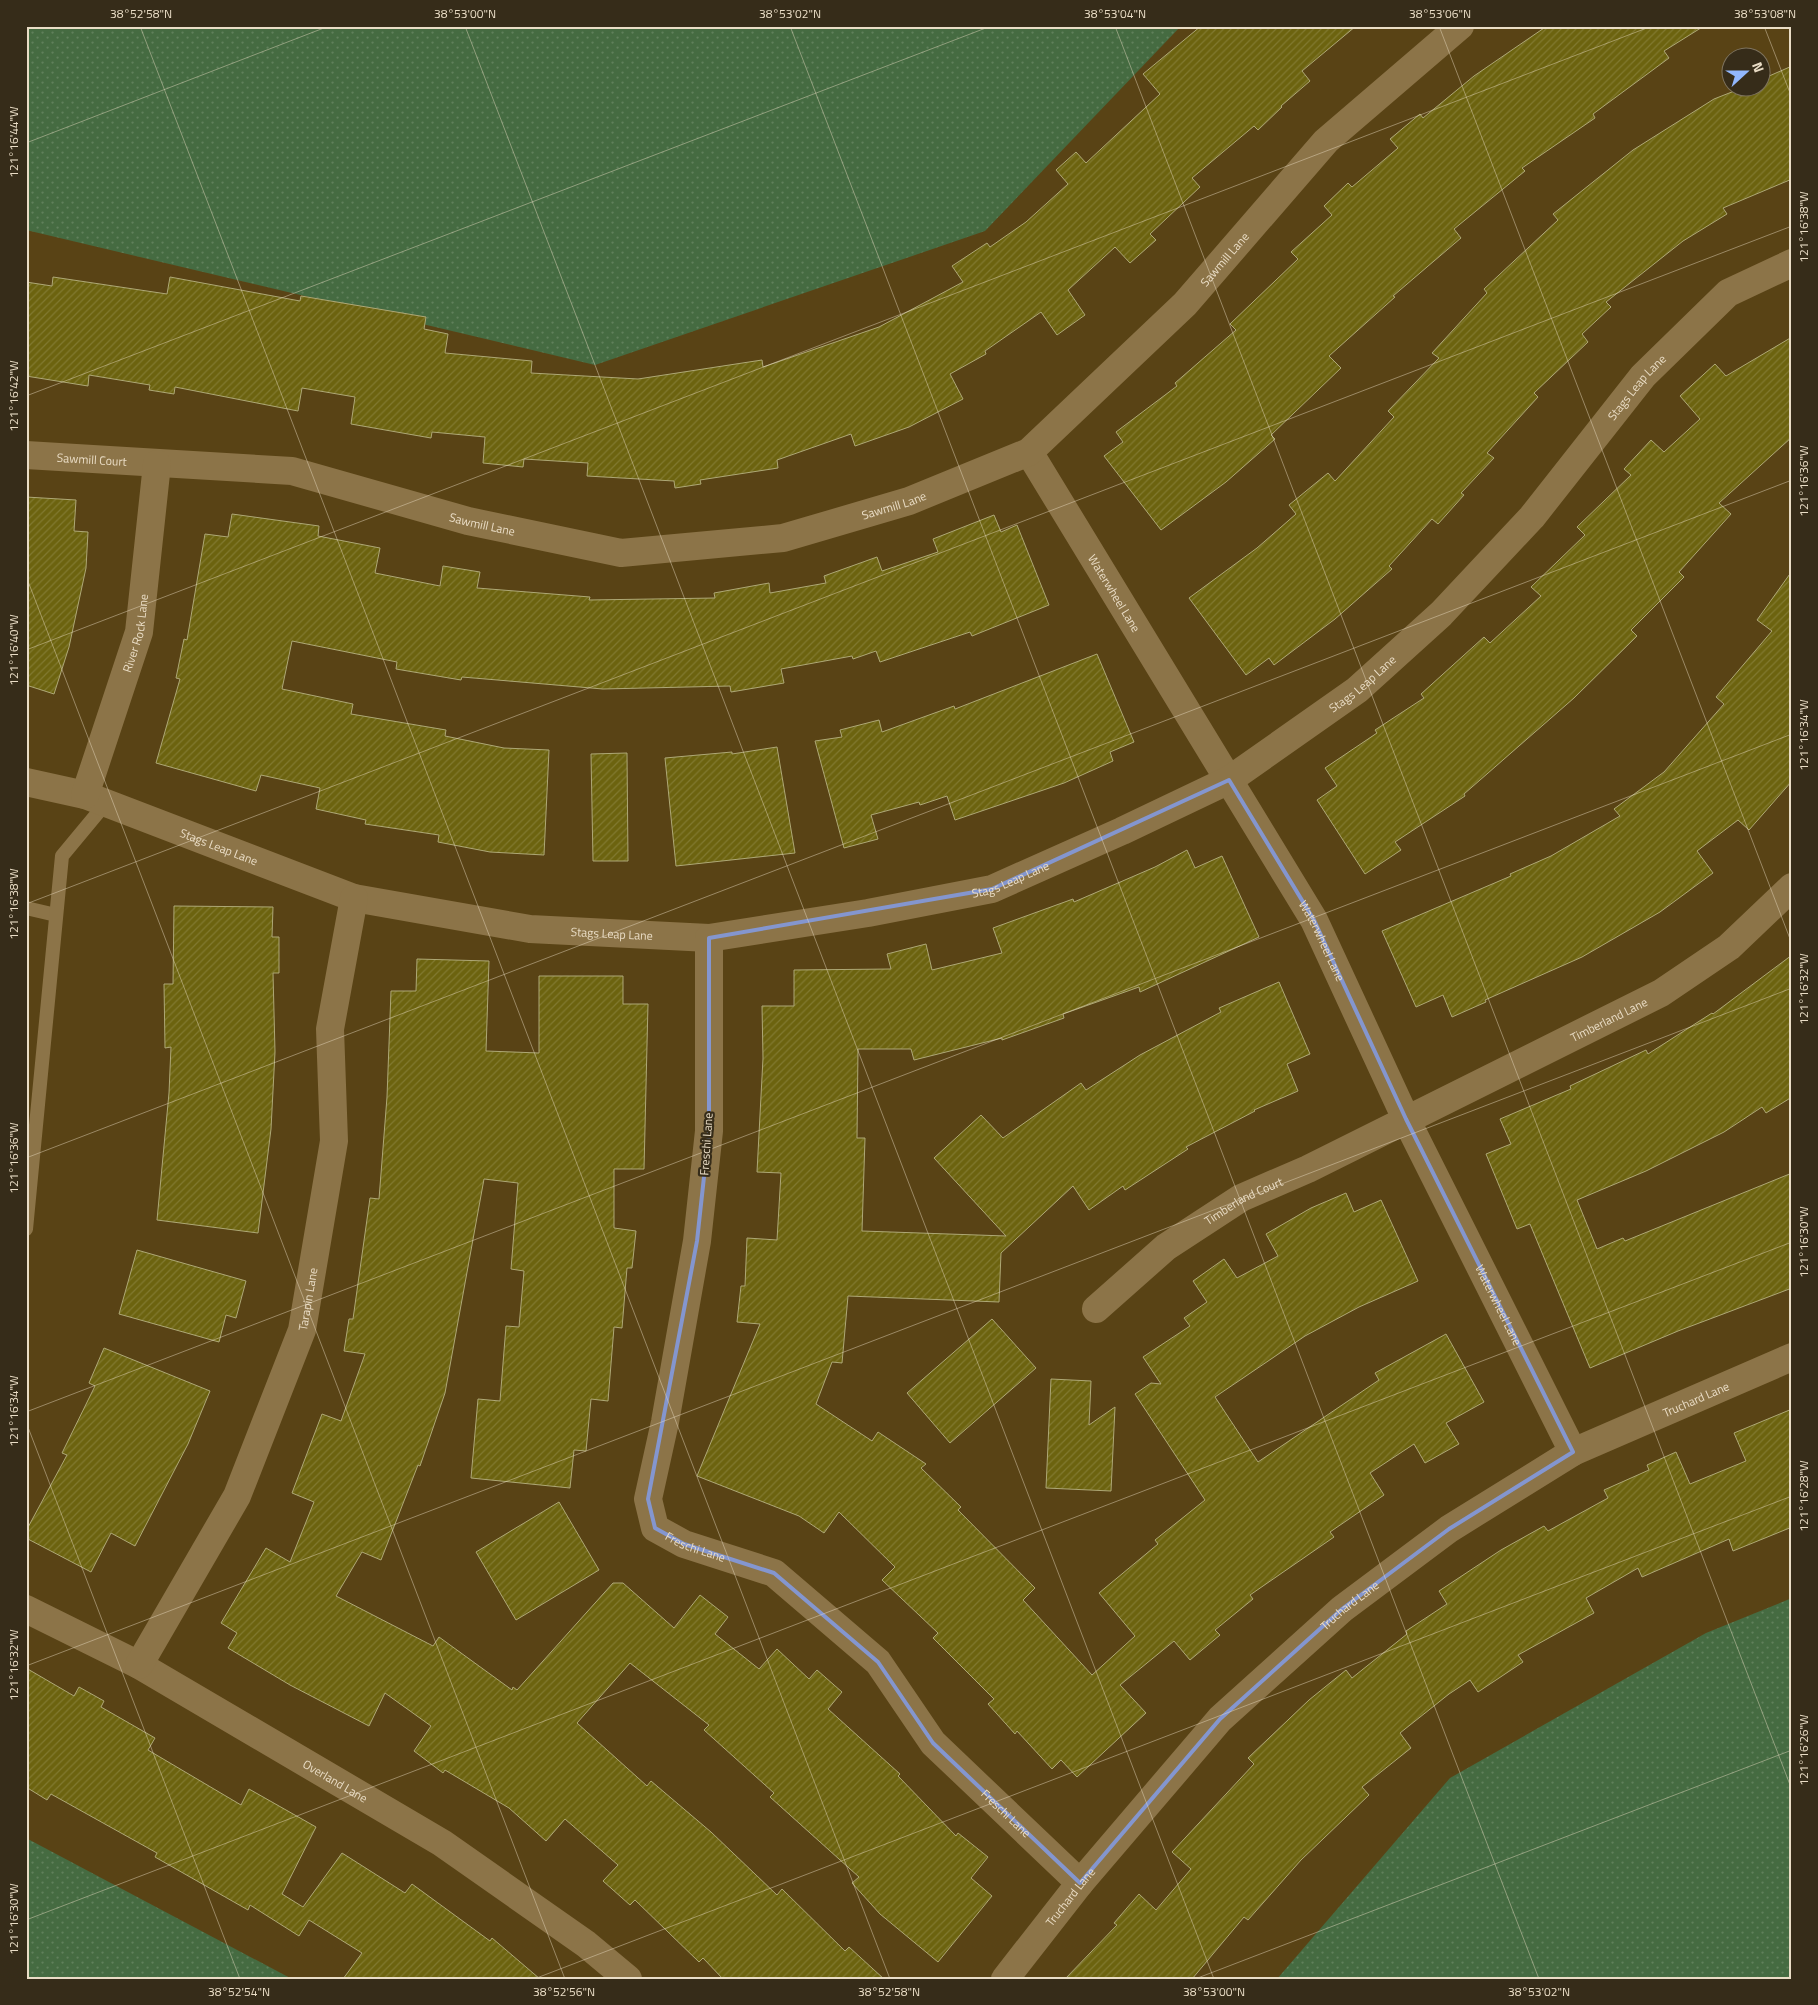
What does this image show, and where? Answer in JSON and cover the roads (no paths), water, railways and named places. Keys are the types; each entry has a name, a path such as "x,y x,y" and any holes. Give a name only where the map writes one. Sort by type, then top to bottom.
{"street":[{"name":"Sawmill Lane","path":"157,464 292,471 468,521 621,553 783,538 909,501 1029,452 1185,304 1326,141 1460,26"},
{"name":"Stags Leap Lane","path":"26,782 96,799 354,898 530,929 710,938 868,913 992,889 1122,831 1229,780 1357,690 1441,614 1532,517 1643,376 1728,293 1792,263"},
{"name":"Waterwheel Lane","path":"1029,452 1314,920 1406,1119 1573,1452"},
{"name":"Sawmill Court","path":"26,456 157,464"},
{"name":"River Rock Lane","path":"96,799 139,632 157,464"},
{"name":"Timberland Lane","path":"1406,1119 1661,993 1729,947 1792,887"},
{"name":"Tarapin Lane","path":"139,1665 237,1496 302,1330 334,1141 330,1029 354,898"},
{"name":"Freschi Lane","path":"710,938 709,1131 697,1241 665,1422 648,1499 655,1528 684,1544 774,1572 878,1662 933,1743 1080,1882"},
{"name":"Timberland Court","path":"1096,1309 1166,1247 1241,1198 1308,1169 1406,1119"},
{"name":"Truchard Lane","path":"1005,1979 1080,1882 1220,1719 1342,1609 1448,1529 1573,1452 1792,1357"},
{"name":"Overland Lane","path":"26,1609 139,1665 442,1842 586,1944 628,1979"}],"lane":[{"path":"26,1229 62,856 96,799"},
{"path":"26,908 56,915"}]}
